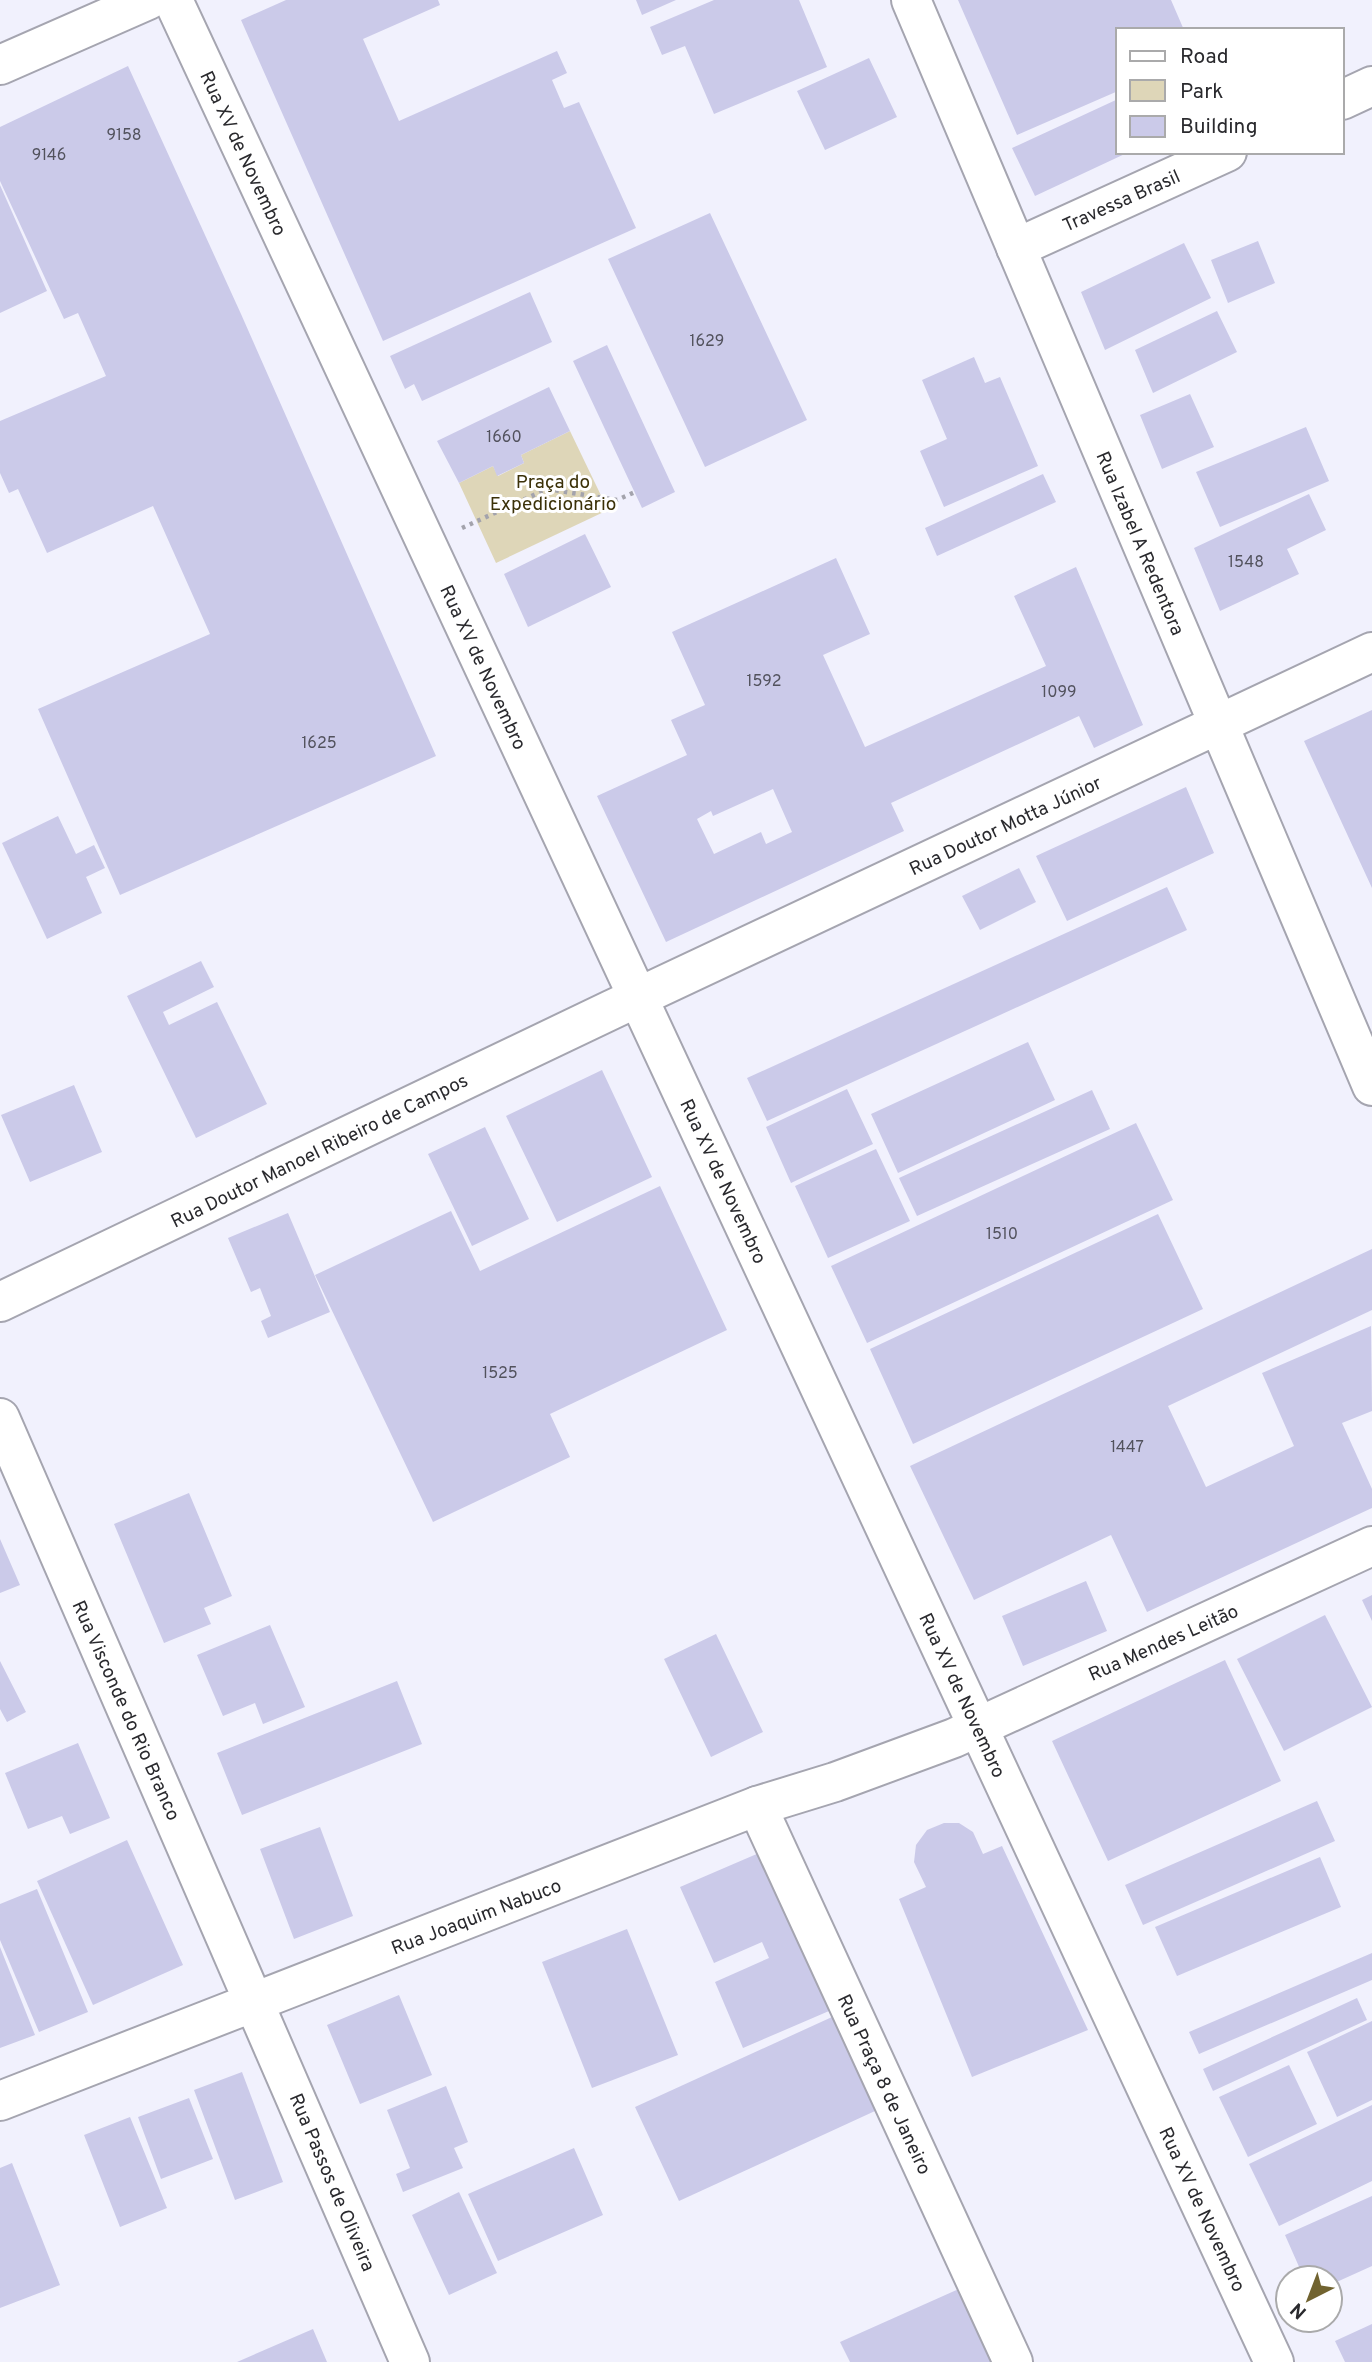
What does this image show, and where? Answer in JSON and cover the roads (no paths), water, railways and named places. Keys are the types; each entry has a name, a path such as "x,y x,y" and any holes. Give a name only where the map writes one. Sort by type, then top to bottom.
{"street":[{"path":"0,65 148,0"},
{"name":"Rua XV de Novembro","path":"173,0 426,544 512,763 639,999 966,1732 1274,2362"},
{"name":"Rua Izabel A Redentora","path":"911,0 1372,1086"},
{"path":"1344,99 1372,86"},
{"name":"Travessa Brasil","path":"1016,248 1223,154"},
{"name":"Rua Doutor Motta Júnior","path":"639,999 1372,652"},
{"name":"Rua Doutor Manoel Ribeiro de Campos","path":"0,1302 639,999"},
{"name":"Rua Visconde do Rio Branco","path":"0,1418 255,2002"},
{"name":"Rua Mendes Leitão","path":"966,1732 1372,1546"},
{"name":"Rua Joaquim Nabuco","path":"0,2101 757,1806 835,1782 966,1732"},
{"name":"Rua Praça 8 de Janeiro","path":"757,1806 1013,2362"},
{"name":"Rua Passos de Oliveira","path":"255,2002 410,2362"}],"park label":[{"name":"Praça do Expedicionário","path":"553,492"}]}
